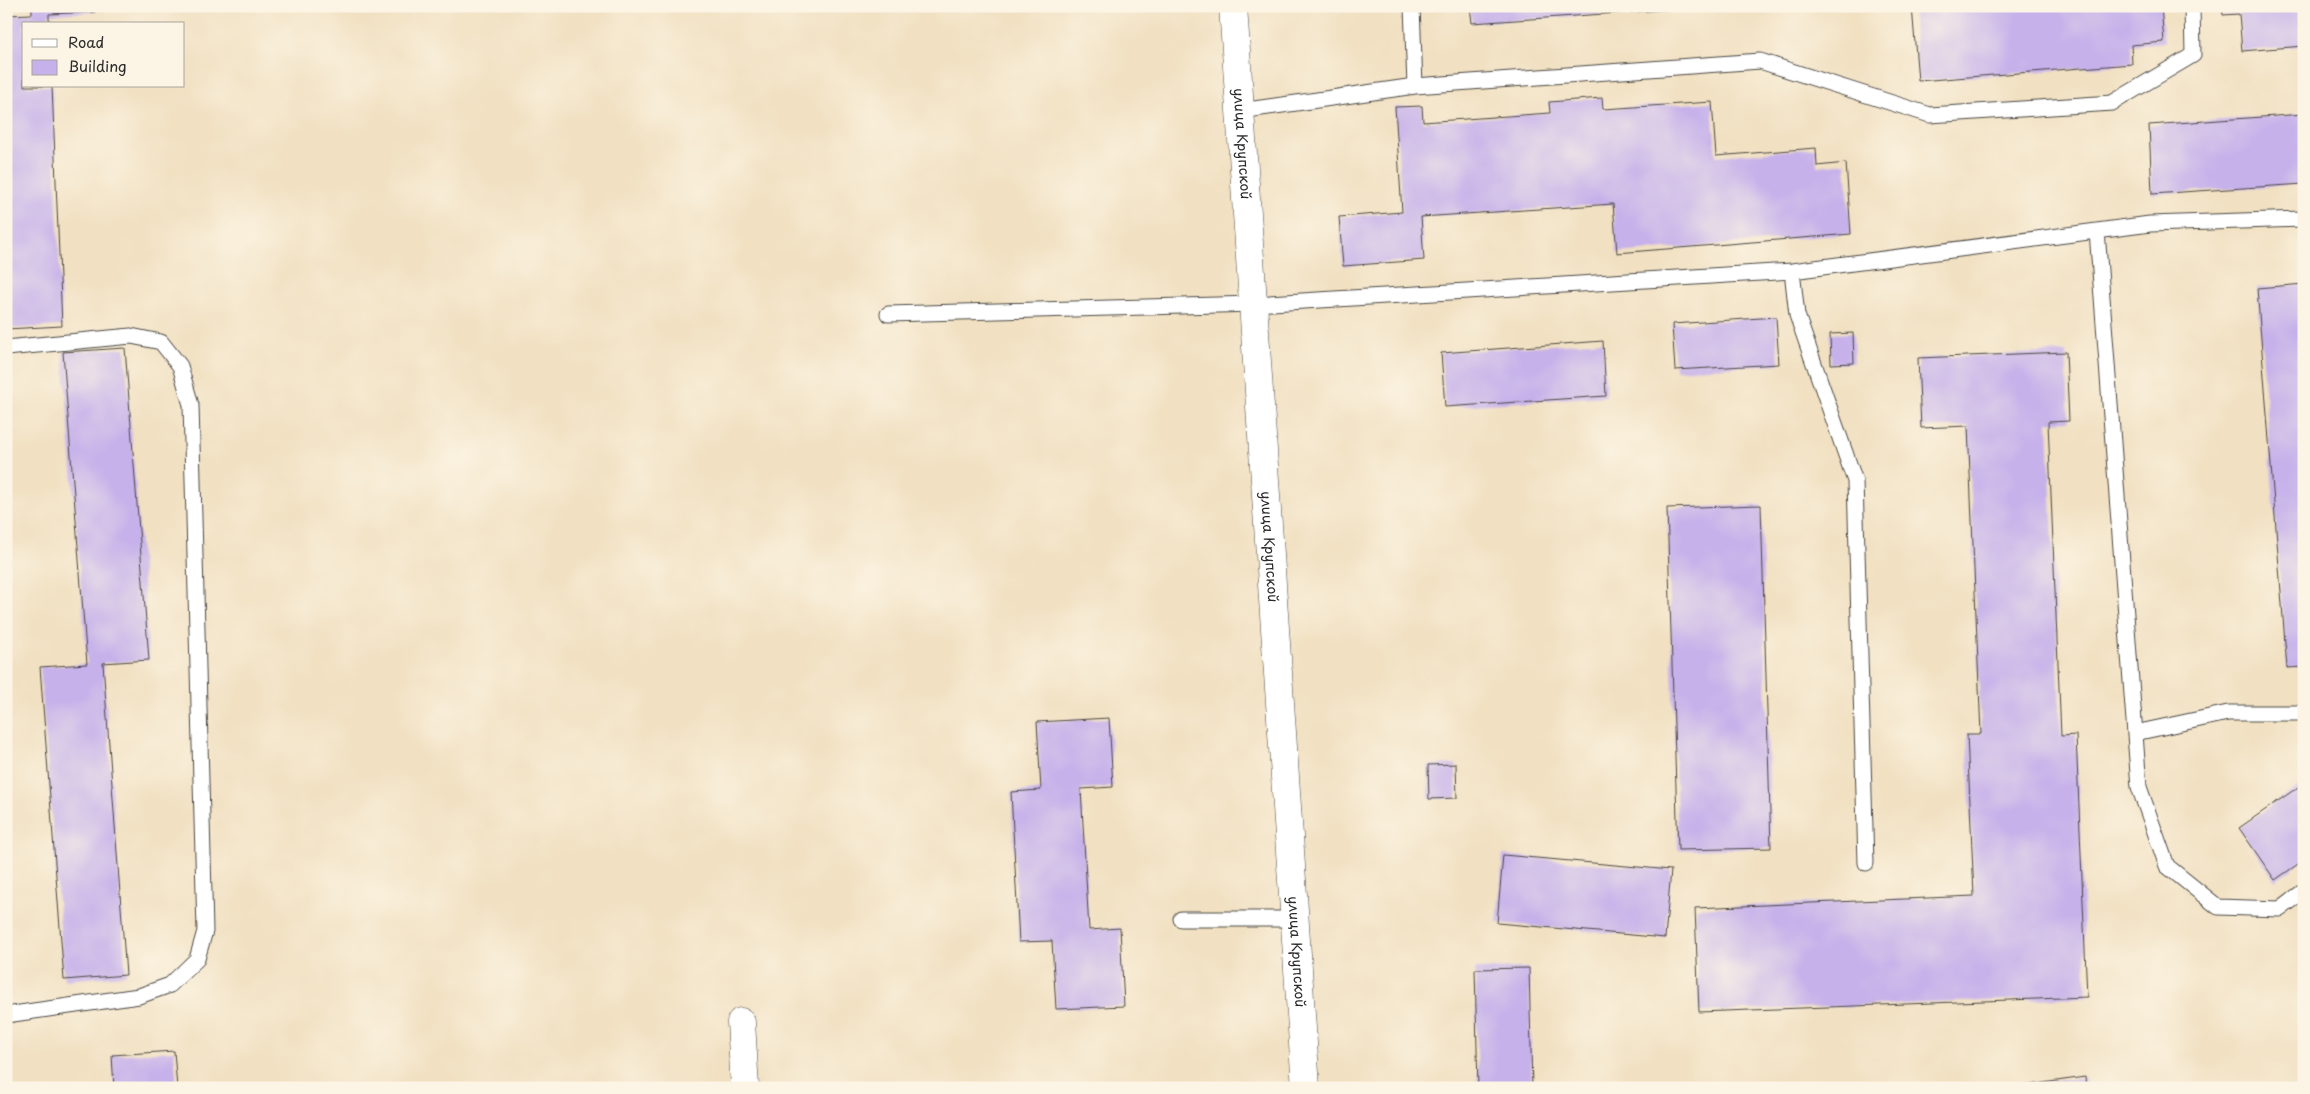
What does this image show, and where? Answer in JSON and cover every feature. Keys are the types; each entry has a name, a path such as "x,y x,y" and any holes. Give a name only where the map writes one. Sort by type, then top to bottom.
{"street":[{"name":"улица Крупской","path":"1233,6 1306,1088"},
{"path":"741,1022 745,1088"}],"lane":[{"path":"1412,6 1415,86"},
{"path":"1240,111 1415,86 1760,61 1930,115 2112,103 2193,55 2192,6"},
{"path":"888,314 1254,304 1792,271 2150,224 2304,218"},
{"path":"2097,231 2139,787 2167,866 2218,907 2280,909 2304,891"},
{"path":"1792,271 1797,315 1855,482 1866,863"},
{"path":"6,348 131,336 161,342 180,366 191,405 205,931 197,959 170,985 139,996 6,1016"},
{"path":"2135,732 2228,713 2304,713"},
{"path":"1181,919 1295,919"}],"building":[{"path":"32,6 95,6 95,12 49,14 49,22 22,22 22,88 52,88 62,326 6,329 6,15 32,14"},
{"path":"1470,6 1692,6 1692,8 1472,23"},
{"path":"1912,6 2161,6 2164,42 2131,45 2132,64 1918,81"},
{"path":"2222,6 2304,6 2304,46 2242,51 2239,14 2223,15"},
{"path":"1602,98 1603,109 1712,102 1716,156 1816,148 1817,166 1846,163 1851,234 1617,253 1613,204 1421,217 1424,260 1343,266 1339,217 1402,212 1395,107 1422,106 1423,122 1550,113 1549,102"},
{"path":"2304,114 2304,184 2152,194 2149,125"},
{"path":"2304,284 2304,667 2287,668 2257,288"},
{"path":"1776,317 1779,364 1675,370 1672,324"},
{"path":"1853,333 1854,363 1831,364 1830,334"},
{"path":"1603,341 1606,396 1445,407 1441,353"},
{"path":"125,348 149,660 103,663 126,975 64,980 40,667 87,664 63,352"},
{"path":"2066,352 2069,421 2048,422 2061,736 2076,735 2087,997 1699,1012 1695,908 1974,896 1967,734 1981,734 1968,426 1921,428 1918,358"},
{"path":"1761,505 1771,848 1678,850 1667,508"},
{"path":"1109,718 1113,787 1081,789 1089,930 1120,928 1124,1006 1056,1009 1052,941 1019,942 1011,792 1041,790 1037,722"},
{"path":"1456,764 1457,798 1429,799 1428,765"},
{"path":"2304,783 2304,860 2275,880 2239,828"},
{"path":"1503,855 1671,870 1665,938 1497,923"},
{"path":"1529,968 1532,1088 1478,1088 1475,969"},
{"path":"174,1051 177,1088 114,1088 112,1055"},
{"path":"2085,1077 2086,1088 2014,1088 2014,1087"}]}
